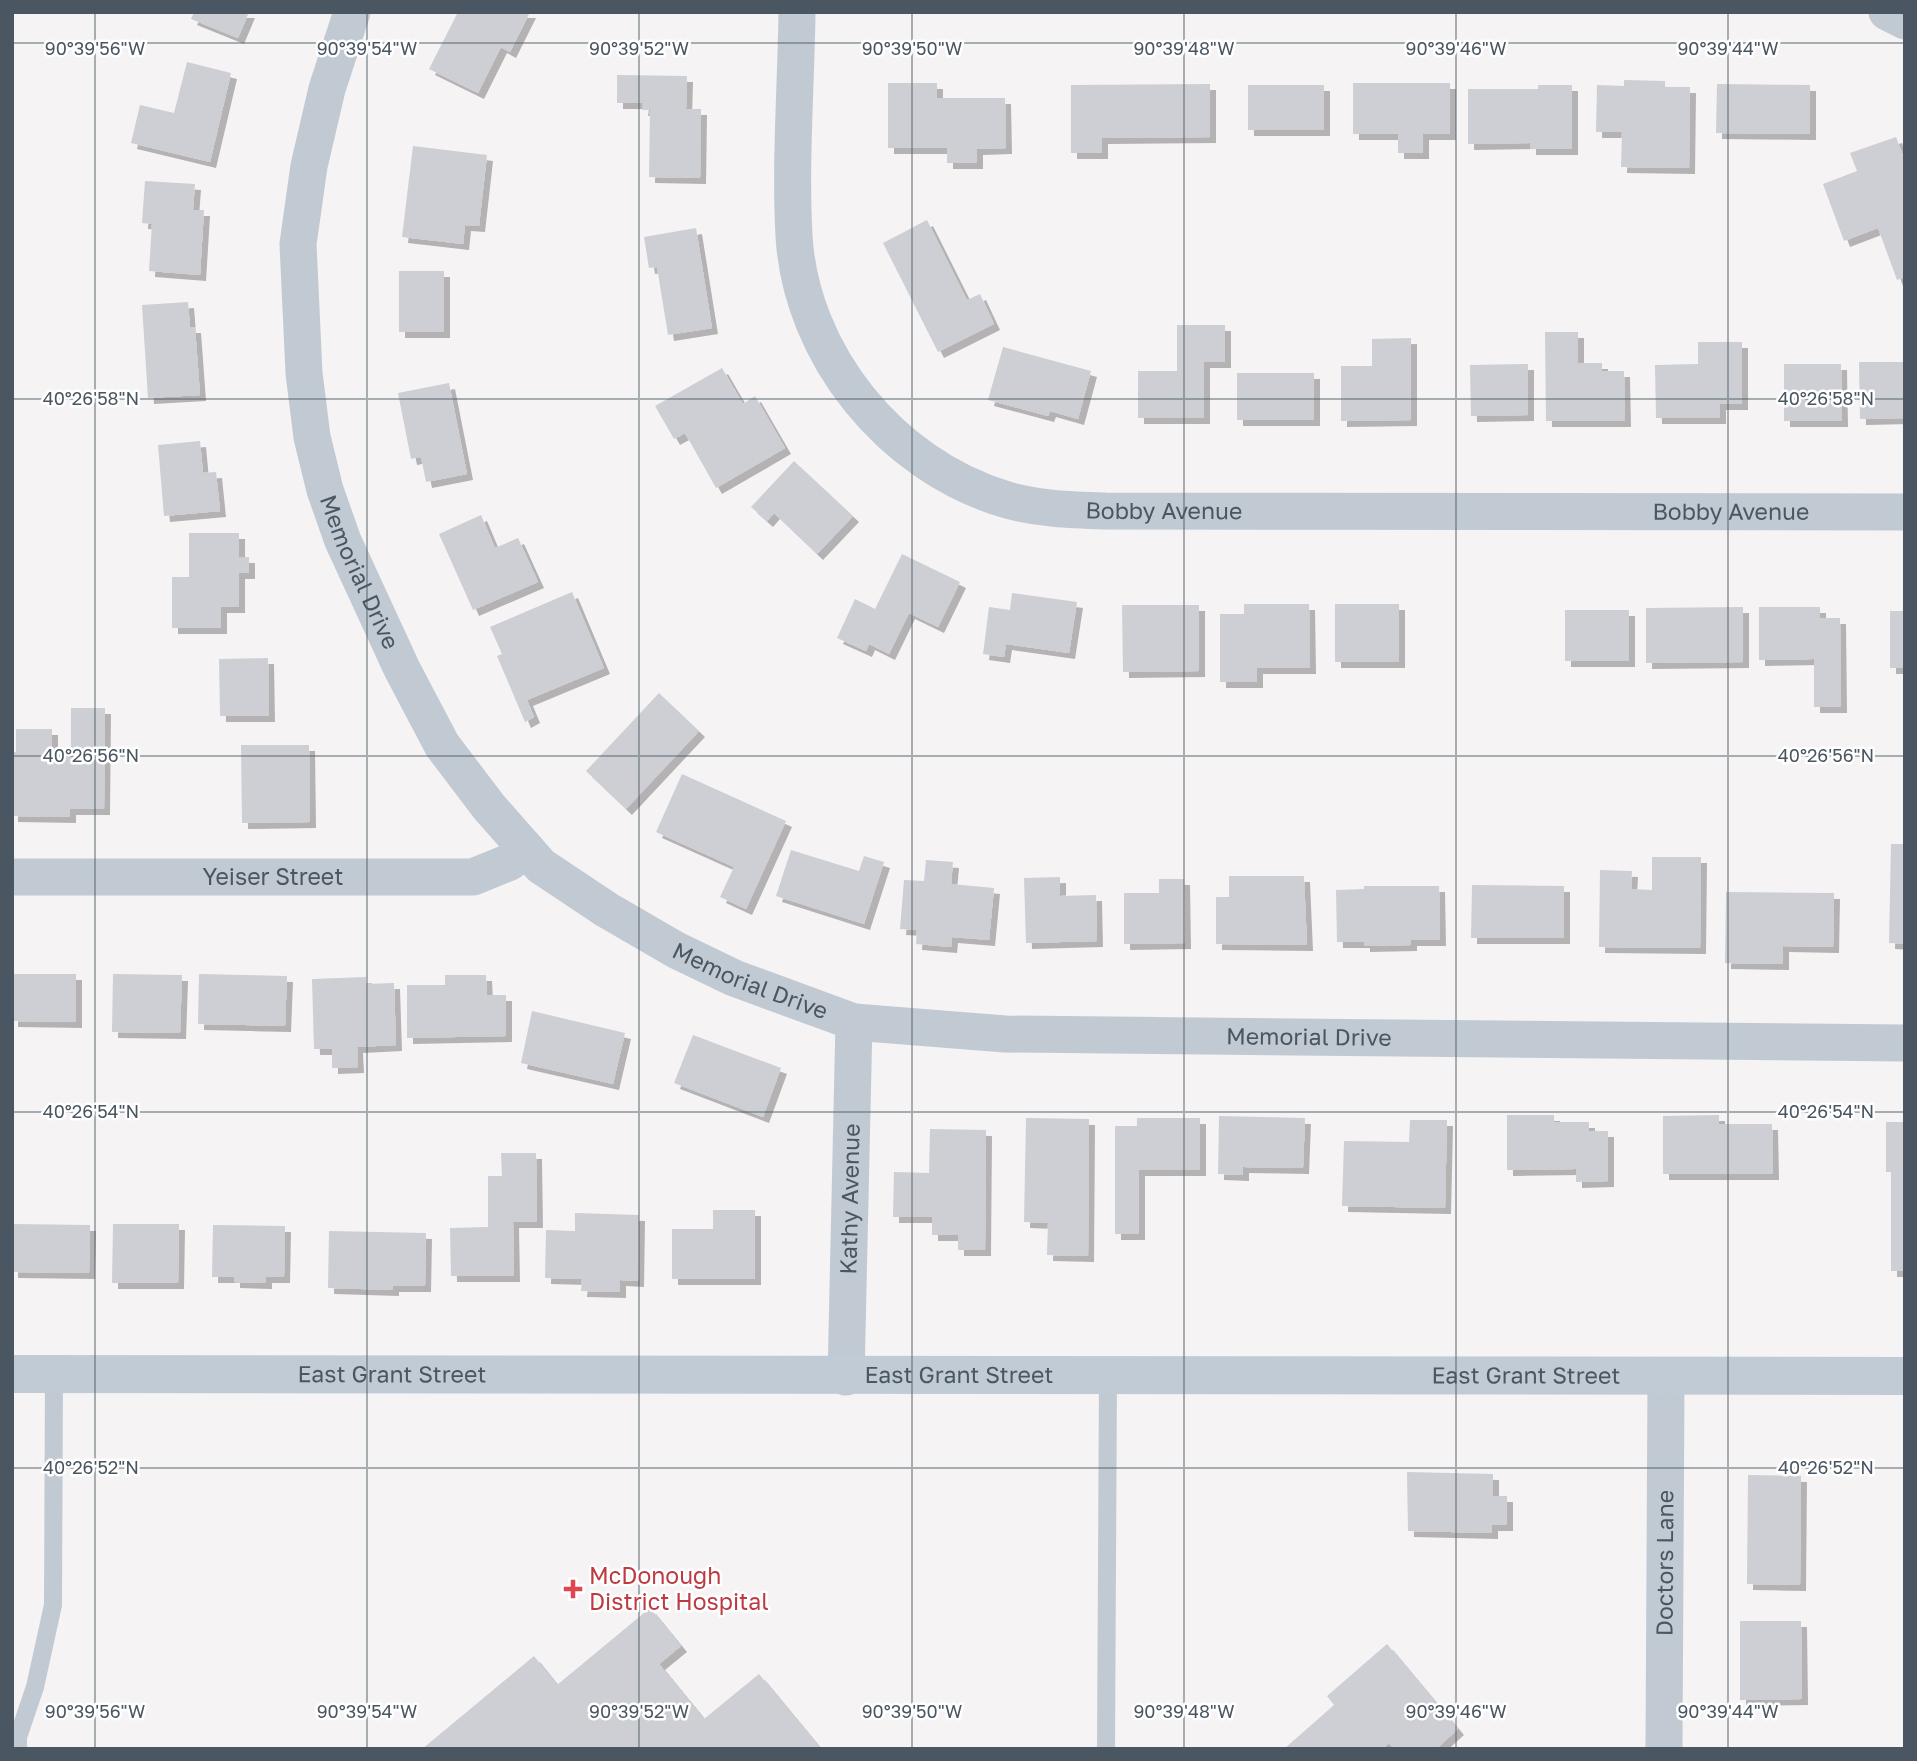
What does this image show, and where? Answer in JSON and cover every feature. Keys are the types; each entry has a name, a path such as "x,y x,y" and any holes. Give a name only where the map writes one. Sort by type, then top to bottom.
{"main road":[{"name":"East Grant Street","path":"12,1374 846,1377 1108,1374 1666,1378 1905,1376"}],"street":[{"name":"Memorial Drive","path":"352,12 327,89 309,166 298,244 299,309 312,437 325,490 343,541 402,669 442,745 489,807 541,866 676,950 746,983 854,1022 1005,1034 1905,1043"},
{"name":"Bobby Avenue","path":"797,12 794,237 803,288 820,335 852,390 876,419 914,454 957,480 1004,499 1054,509 1092,511 1905,512"},
{"path":"1887,12 1905,21"},
{"name":"Yeiser Street","path":"12,877 473,877 510,862 527,850"},
{"name":"Kathy Avenue","path":"846,1377 854,1022"},
{"name":"Doctors Lane","path":"1664,1749 1666,1378"}],"lane":[{"path":"1106,1749 1108,1374"},
{"path":"18,1749 53,1605 54,1375"}],"building":[{"path":"194,12 249,12 238,38 191,19"},
{"path":"458,12 530,12 510,52 501,47 478,93 429,69"},
{"path":"187,62 231,73 210,162 131,143 140,105 174,113"},
{"path":"617,75 687,76 686,109 701,109 700,178 649,177 650,110 642,110 643,103 617,103"},
{"path":"1624,80 1665,81 1665,87 1690,87 1689,168 1621,167 1622,132 1596,132 1597,85 1624,86"},
{"path":"888,83 937,83 937,98 1005,98 1006,148 977,149 977,163 947,163 947,148 888,148"},
{"path":"1353,83 1450,83 1450,134 1423,134 1423,153 1398,153 1398,134 1353,134"},
{"path":"1210,84 1210,137 1102,138 1102,153 1071,153 1071,85"},
{"path":"1717,84 1810,85 1810,134 1716,133"},
{"path":"1248,85 1324,85 1324,130 1248,130"},
{"path":"1538,85 1572,85 1572,149 1530,149 1530,143 1468,144 1468,89 1538,89"},
{"path":"1896,137 1905,161 1905,277 1897,280 1878,228 1844,241 1823,184 1857,171 1850,153"},
{"path":"413,146 487,155 479,226 465,225 463,244 402,237"},
{"path":"145,181 195,184 193,210 204,210 200,275 149,271 152,224 142,223"},
{"path":"927,220 967,300 980,294 994,324 938,352 883,243"},
{"path":"696,228 712,328 668,335 657,267 649,268 644,237"},
{"path":"399,271 444,271 444,332 399,332"},
{"path":"188,302 190,327 195,327 200,395 148,398 142,305"},
{"path":"1177,325 1225,325 1225,362 1204,362 1204,418 1138,418 1138,371 1177,371"},
{"path":"1545,332 1578,332 1578,363 1602,363 1602,371 1624,371 1625,421 1546,421"},
{"path":"1411,338 1411,420 1341,421 1341,366 1372,366 1372,339"},
{"path":"1698,342 1742,342 1742,404 1720,404 1720,418 1656,418 1655,365 1698,364"},
{"path":"1003,347 1091,371 1078,419 1050,411 1048,416 988,400"},
{"path":"1859,362 1905,362 1905,418 1860,419"},
{"path":"1528,364 1528,415 1471,416 1470,365"},
{"path":"1784,364 1841,364 1842,421 1784,421"},
{"path":"722,368 743,404 755,396 785,448 716,488 685,433 674,439 655,406"},
{"path":"1237,373 1314,373 1314,420 1237,420"},
{"path":"449,383 467,474 426,482 421,457 411,459 398,393"},
{"path":"200,441 203,473 216,472 220,511 164,516 158,445"},
{"path":"794,461 853,516 817,554 774,513 767,521 751,507"},
{"path":"481,515 495,548 518,538 538,582 473,610 439,534"},
{"path":"189,533 239,533 239,557 249,557 249,573 239,573 239,607 221,607 221,628 172,628 172,577 189,577"},
{"path":"902,554 960,582 938,627 909,613 889,654 869,644 866,651 837,638 855,599 875,609"},
{"path":"572,592 604,668 527,700 534,717 525,722 497,656 502,654 490,627"},
{"path":"1012,593 1077,602 1069,653 1006,644 1004,657 983,654 989,607 1010,610"},
{"path":"1244,604 1309,604 1310,668 1257,668 1257,682 1220,682 1220,614 1244,614"},
{"path":"1335,604 1399,604 1399,662 1335,662"},
{"path":"1122,605 1199,605 1199,671 1123,672"},
{"path":"1743,607 1743,662 1646,663 1646,608"},
{"path":"1759,607 1820,607 1820,618 1840,618 1841,707 1814,707 1814,659 1759,660"},
{"path":"1565,610 1629,610 1629,661 1565,661"},
{"path":"1890,611 1905,611 1905,668 1890,668"},
{"path":"268,658 269,716 220,716 219,659"},
{"path":"659,693 699,731 626,809 586,771"},
{"path":"71,708 105,708 104,809 70,809 70,817 12,816 12,752 16,752 16,729 52,729 52,752 71,752"},
{"path":"241,745 309,745 310,822 242,823"},
{"path":"682,774 786,821 746,909 720,897 734,867 656,832"},
{"path":"1891,844 1905,844 1905,944 1889,943"},
{"path":"791,850 859,871 864,856 884,862 864,924 776,896"},
{"path":"1652,857 1701,857 1700,948 1599,947 1600,870 1632,871 1631,889 1652,890"},
{"path":"926,860 953,862 951,884 994,888 989,940 952,937 951,947 916,944 917,930 900,929 904,880 924,881"},
{"path":"1229,876 1304,876 1307,945 1216,944 1216,897 1229,897"},
{"path":"1060,877 1060,896 1096,895 1097,941 1026,943 1024,878"},
{"path":"1159,879 1184,879 1185,943 1124,944 1124,893 1159,893"},
{"path":"1472,885 1564,886 1564,938 1471,938"},
{"path":"1364,886 1439,886 1440,940 1411,940 1411,945 1364,946 1364,942 1337,942 1336,890 1364,889"},
{"path":"1726,892 1834,893 1833,947 1783,946 1783,964 1725,963"},
{"path":"12,974 76,974 76,1022 12,1021"},
{"path":"113,974 182,975 180,1033 112,1032"},
{"path":"199,974 287,976 285,1026 198,1024"},
{"path":"445,975 486,975 487,995 506,995 506,1036 407,1038 407,985 445,985"},
{"path":"366,977 366,984 394,983 396,1045 357,1047 358,1067 332,1068 332,1049 314,1049 312,979"},
{"path":"532,1011 625,1033 613,1084 521,1063"},
{"path":"693,1035 781,1068 763,1117 674,1083"},
{"path":"1507,1115 1554,1115 1554,1122 1589,1122 1589,1131 1608,1131 1608,1181 1576,1182 1576,1169 1507,1170"},
{"path":"1719,1115 1719,1124 1772,1124 1773,1174 1663,1174 1663,1116"},
{"path":"1219,1116 1305,1118 1303,1168 1243,1167 1243,1175 1218,1174"},
{"path":"1026,1118 1089,1119 1088,1256 1047,1255 1048,1223 1024,1222"},
{"path":"1137,1118 1200,1118 1200,1170 1139,1170 1139,1234 1115,1234 1115,1126 1137,1126"},
{"path":"1410,1120 1447,1120 1445,1208 1342,1206 1344,1141 1409,1142"},
{"path":"1886,1122 1905,1122 1905,1271 1891,1271 1891,1172 1886,1172"},
{"path":"930,1129 986,1130 985,1250 958,1250 958,1235 932,1235 932,1217 893,1217 894,1172 929,1173"},
{"path":"501,1153 536,1153 537,1222 513,1222 514,1276 451,1276 450,1228 488,1227 488,1176 502,1176"},
{"path":"713,1210 755,1210 755,1279 672,1279 672,1229 713,1229"},
{"path":"575,1213 639,1215 638,1281 620,1280 620,1292 581,1291 582,1279 545,1278 546,1230 575,1231"},
{"path":"12,1224 90,1225 89,1273 12,1272"},
{"path":"113,1224 179,1224 178,1283 112,1283"},
{"path":"213,1225 285,1226 284,1277 266,1277 266,1283 234,1282 234,1277 212,1277"},
{"path":"329,1231 426,1233 425,1286 393,1286 393,1290 328,1288"},
{"path":"1407,1472 1493,1474 1493,1496 1507,1496 1507,1525 1492,1525 1492,1533 1408,1531"},
{"path":"1748,1475 1801,1476 1800,1585 1747,1584"},
{"path":"650,1608 681,1646 659,1664 704,1719 759,1674 821,1749 422,1749 534,1656 557,1685"},
{"path":"1740,1621 1801,1621 1802,1699 1740,1700"},
{"path":"1387,1644 1458,1729 1436,1749 1394,1749 1389,1743 1383,1749 1284,1749 1334,1705 1327,1696"}],"place":[{"name":"McDonough District Hospital","path":"573,1589"}]}
